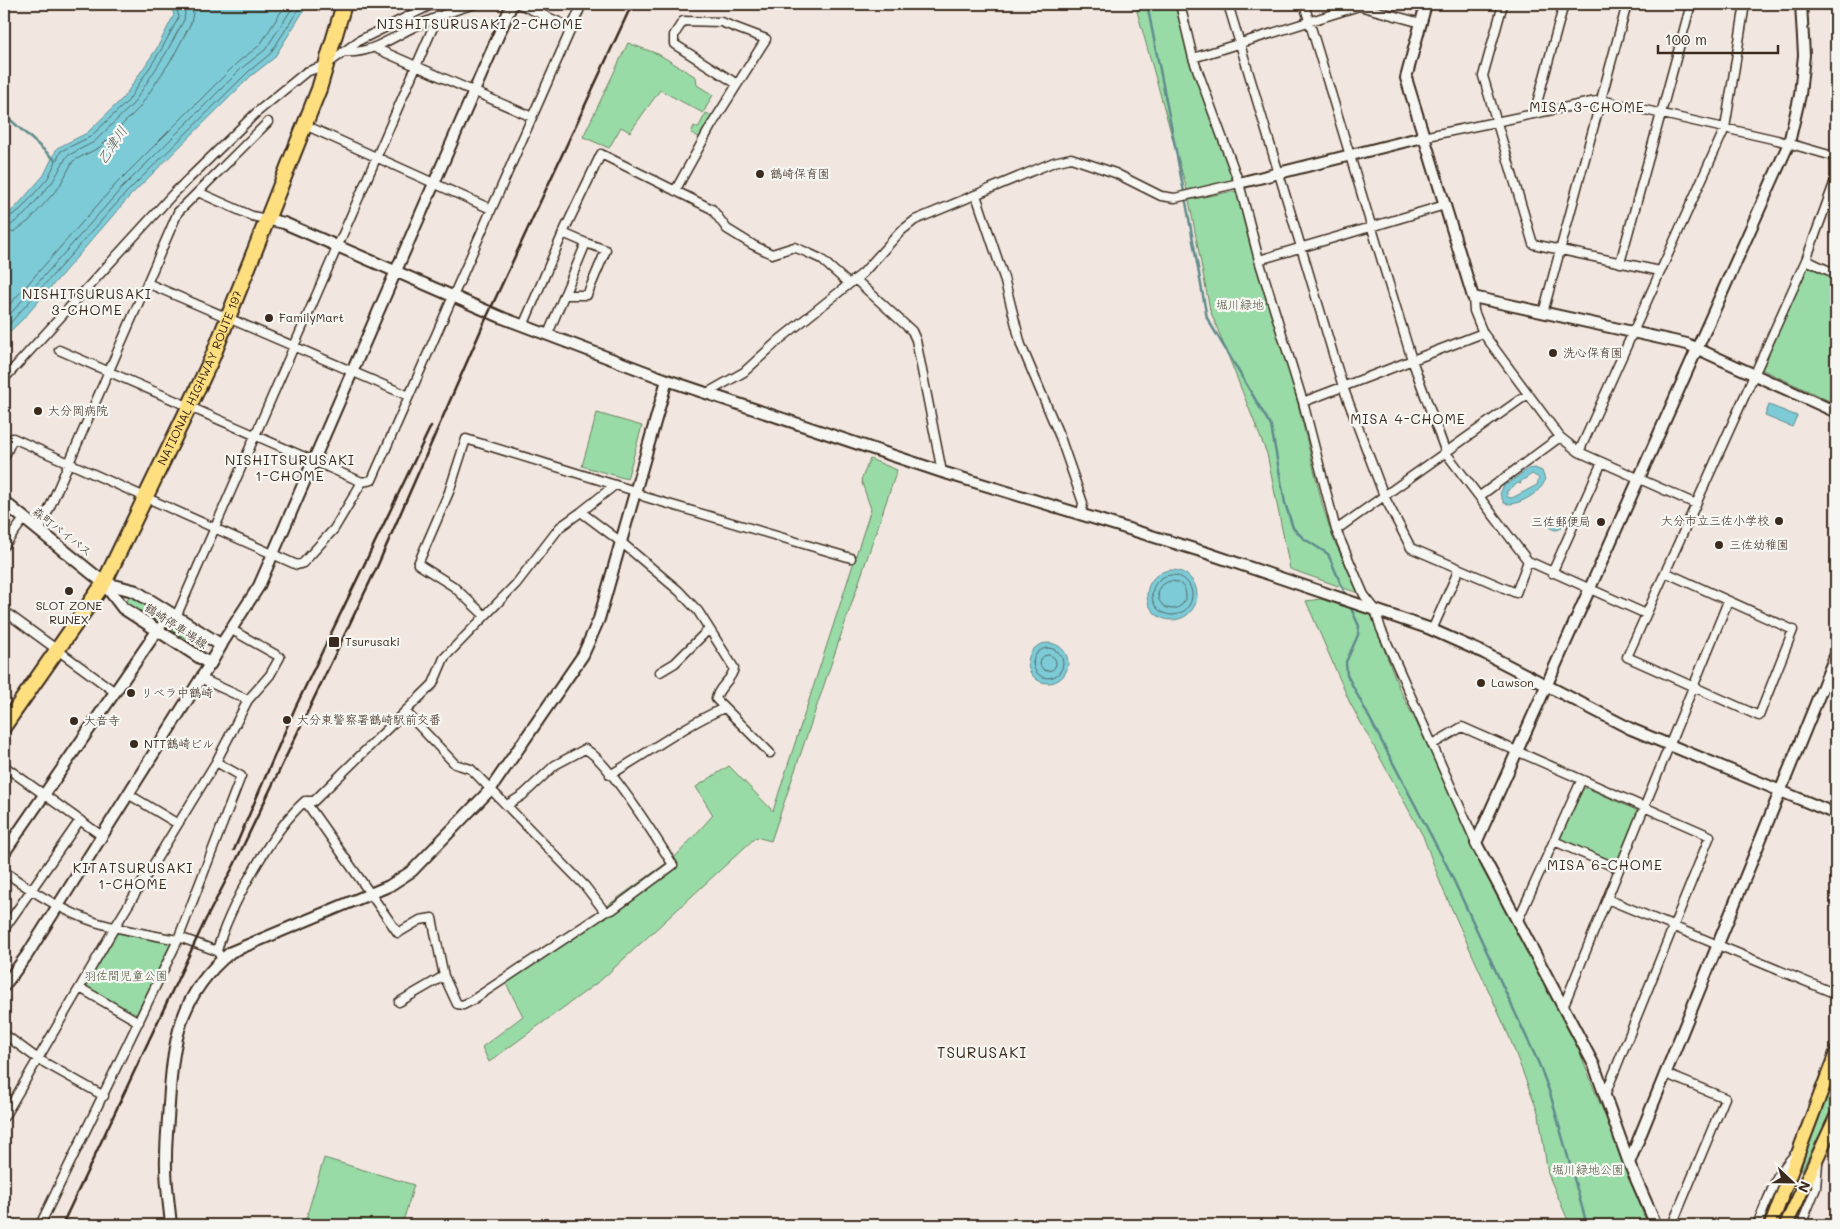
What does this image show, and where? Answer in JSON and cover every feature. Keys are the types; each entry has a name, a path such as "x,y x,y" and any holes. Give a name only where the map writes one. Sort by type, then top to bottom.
{"highway":[{"name":"NATIONAL HIGHWAY ROUTE 197","path":"4,726 104,583 189,407 228,318 266,219 333,57 344,4"}],"main road":[{"name":"森町バイパス","path":"4,502 104,583"},
{"name":"鶴崎停車場線","path":"104,583 135,590 222,645 210,664 123,608 104,583"},
{"path":"1771,1225 1836,1053"},
{"path":"1786,1225 1836,1117"}],"street":[{"path":"6,376 199,168 286,86 306,72 378,30 433,4"},
{"path":"333,57 375,48 438,16 476,4"},
{"path":"222,645 259,586 512,4"},
{"path":"519,4 572,28"},
{"path":"59,350 362,482 372,480 582,4"},
{"path":"1180,4 1193,58 1239,183 1259,260 1303,402 1336,530 1364,595 1376,609 1380,629 1476,843 1564,1004 1594,1065 1629,1163 1656,1225"},
{"path":"1228,4 1343,387 1384,496 1411,548 1516,593 1528,561"},
{"path":"1304,4 1348,156 1372,227 1412,360 1446,453 1528,561 1646,614"},
{"path":"1426,4 1406,78 1473,297 1474,311 1483,333 1560,437 1579,452 1696,504"},
{"path":"1503,4 1483,76 1533,244 1660,271"},
{"path":"1534,114 1564,4"},
{"path":"1543,313 1627,4"},
{"path":"1620,263 1691,4"},
{"path":"1579,452 1725,128 1745,4"},
{"path":"1476,843 1789,143 1800,95 1804,55 1801,4"},
{"path":"1193,58 1359,5 1421,23"},
{"path":"4,853 158,631 174,615 215,528 438,16"},
{"path":"675,191 737,84 766,39 721,22 683,21 674,35 674,44 737,84"},
{"path":"375,48 532,118"},
{"path":"707,393 744,372 779,340 852,282 900,232 915,220 1054,162 1072,158 1115,173 1161,196 1175,198 1423,137 1601,100 1789,143 1836,157"},
{"path":"39,532 178,212 268,122"},
{"path":"304,125 491,209"},
{"path":"523,326 563,233 601,154 712,209 727,228 753,245 772,254 794,247 821,259 912,331 942,472"},
{"path":"1665,572 1793,630 1759,716 1627,657 1646,614 1665,572 1696,504 1754,374 1806,260 1836,178"},
{"path":"198,192 252,216 284,223 523,326 667,380 942,472 1081,515 1114,523 1347,599 1432,630 1484,653 1623,725 1836,814"},
{"path":"976,195 1004,278 1021,345 1060,437 1083,503 1081,515"},
{"path":"1259,260 1445,205"},
{"path":"563,233 606,250 588,295 564,294"},
{"path":"548,334 586,243"},
{"path":"1806,260 1836,274"},
{"path":"147,283 409,396"},
{"path":"1473,297 1687,344 1836,412"},
{"path":"1303,402 1483,333"},
{"path":"4,871 31,890 85,918 115,927 178,938 219,955 231,952 389,886 412,871 490,790 583,655 599,619 667,380"},
{"path":"1336,530 1528,394"},
{"path":"1480,496 1560,437"},
{"path":"4,458 13,438 297,565 303,563 334,529 362,482"},
{"path":"485,616 453,586 418,564 449,492 466,439 635,491 645,497 851,558"},
{"path":"1552,572 1602,462"},
{"path":"171,1225 166,1159 174,1041 183,1015 193,995 219,955 235,906 270,844 290,814 305,801 314,801 433,684 444,658 516,584 560,527 615,485"},
{"path":"581,512 621,542 678,591 698,611 734,668 733,675 717,693 716,699 770,753"},
{"path":"4,546 24,519"},
{"path":"1432,630 1460,569"},
{"path":"1564,1004 1728,601"},
{"path":"4,611 116,692"},
{"path":"660,672 675,663 709,629"},
{"path":"4,1116 115,927 216,762 248,700 270,675 280,657 232,630"},
{"path":"1629,1163 1836,654"},
{"path":"5,981 58,905 210,664"},
{"path":"200,678 248,700"},
{"path":"610,775 666,742 681,729 724,708"},
{"path":"405,712 455,764 471,769 585,886 605,912"},
{"path":"1433,744 1462,727 1643,809 1710,836 1605,1095"},
{"path":"305,801 398,933 420,920 432,918 444,976 453,999 457,1004 463,1005 674,865 610,775 592,752 585,748 555,765 523,795 507,805"},
{"path":"40,1225 104,1096 178,938 241,776 216,762"},
{"path":"4,766 102,836"},
{"path":"1518,920 1582,781"},
{"path":"128,794 178,824"},
{"path":"4,928 80,820"},
{"path":"1554,841 1619,869"},
{"path":"1606,899 1836,994"},
{"path":"399,1002 444,976"},
{"path":"80,988 139,1022"},
{"path":"4,1034 38,1059 104,1096"},
{"path":"1666,1074 1725,1098 1672,1225"},
{"path":"1757,1225 1778,1175 1803,1144"},
{"path":"1800,1225 1816,1188 1819,1151"},
{"path":"4,1219 13,1225"}],"green space":[{"path":"1135,4 1174,4 1234,181 1187,190"},
{"path":"628,43 658,54 696,77 697,85 713,95 703,113 660,90 630,132 621,127 609,148 583,137"},
{"path":"706,113 713,116 701,138 691,133 694,126 698,128"},
{"name":"堀川緑地","path":"1234,191 1237,193 1290,371 1323,507 1333,538 1358,593 1290,569 1267,454 1210,310 1189,200"},
{"path":"1810,266 1836,278 1836,404 1761,369 1807,267"},
{"path":"597,413 642,426 627,479 582,466"},
{"path":"870,459 897,470 771,841 756,837 601,980 489,1062 482,1047 523,1016 504,980 676,856 713,815 696,787 729,766 773,811 871,509 861,480"},
{"path":"130,594 160,613 156,621 126,604"},
{"name":"堀川緑地公園","path":"1321,599 1371,615 1399,688 1448,786 1491,882 1577,1045 1621,1151 1647,1225 1570,1225 1548,1174 1539,1115 1509,1036 1442,887 1423,836 1350,703 1306,601"},
{"path":"176,622 204,640 200,647 172,631"},
{"path":"1587,788 1636,810 1638,814 1618,863 1614,864 1562,841 1560,838 1583,789"},
{"name":"羽佐間児童公園","path":"120,932 170,943 172,946 139,1017 135,1018 87,990 86,986 117,933"},
{"path":"1836,1069 1836,1101 1802,1170 1801,1167"},
{"path":"324,1158 414,1185 402,1225 304,1225"}],"water":[{"name":"乙津川","path":"170,4 308,4 274,58 251,76 129,197 25,317 4,337 4,217 16,207 44,175 57,148 87,133 124,97 157,48 174,15"},
{"path":"1769,405 1797,416 1792,427 1765,416"},
{"path":"1535,468 1542,471 1545,480 1543,485 1528,498 1509,504 1504,503 1500,494 1505,483 1507,484 1528,469","holes":["1532,474 1539,478 1537,485 1512,498 1507,497 1507,491 1518,483 1521,484 1520,482"]},
{"path":"1556,516 1561,518 1563,523 1561,528 1556,530 1551,528 1549,523 1551,518"},
{"path":"1167,570 1177,570 1190,577 1197,590 1197,600 1190,613 1177,620 1167,620 1158,616 1151,609 1147,600 1147,590 1151,581 1158,574"},
{"path":"1048,643 1062,649 1068,663 1062,677 1048,683 1034,677 1028,663 1034,649"}],"waterway":[{"path":"1147,4 1207,318 1271,426 1285,503 1293,528 1303,538 1328,554 1346,596"},
{"path":"4,114 55,160"},
{"path":"1349,604 1359,626 1358,635 1346,662 1347,675 1447,866 1539,1064 1550,1093 1587,1225"}],"railway":[{"path":"62,1225 206,919 234,865 377,567 484,323 632,4"},
{"path":"234,850 295,708 431,426"}],"place":[{"name":"鶴崎保育園","path":"760,174"},
{"name":"FamilyMart","path":"269,318"},
{"name":"洗心保育園","path":"1553,353"},
{"name":"大分岡病院","path":"38,411"},
{"name":"大分市立三佐小学校","path":"1779,521"},
{"name":"三佐郵便局","path":"1601,522"},
{"name":"三佐幼稚園","path":"1719,545"},
{"name":"SLOT ZONE RUNEX","path":"69,591"},
{"name":"Tsurusaki","path":"334,642"},
{"name":"Lawson","path":"1481,683"},
{"name":"リベラ中鶴崎","path":"131,693"},
{"name":"大分東警察署鶴崎駅前交番","path":"287,720"},
{"name":"大音寺","path":"74,721"},
{"name":"NTT鶴崎ビル","path":"134,744"}],"district":[{"name":"NISHITSURUSAKI 2-CHOME","path":"480,24"},
{"name":"MISA 3-CHOME","path":"1587,107"},
{"name":"NISHITSURUSAKI 3-CHOME","path":"87,302"},
{"name":"MISA 4-CHOME","path":"1408,419"},
{"name":"NISHITSURUSAKI 1-CHOME","path":"290,468"},
{"name":"MISA 6-CHOME","path":"1605,865"},
{"name":"KITATSURUSAKI 1-CHOME","path":"133,876"},
{"name":"TSURUSAKI","path":"982,1053"}]}
